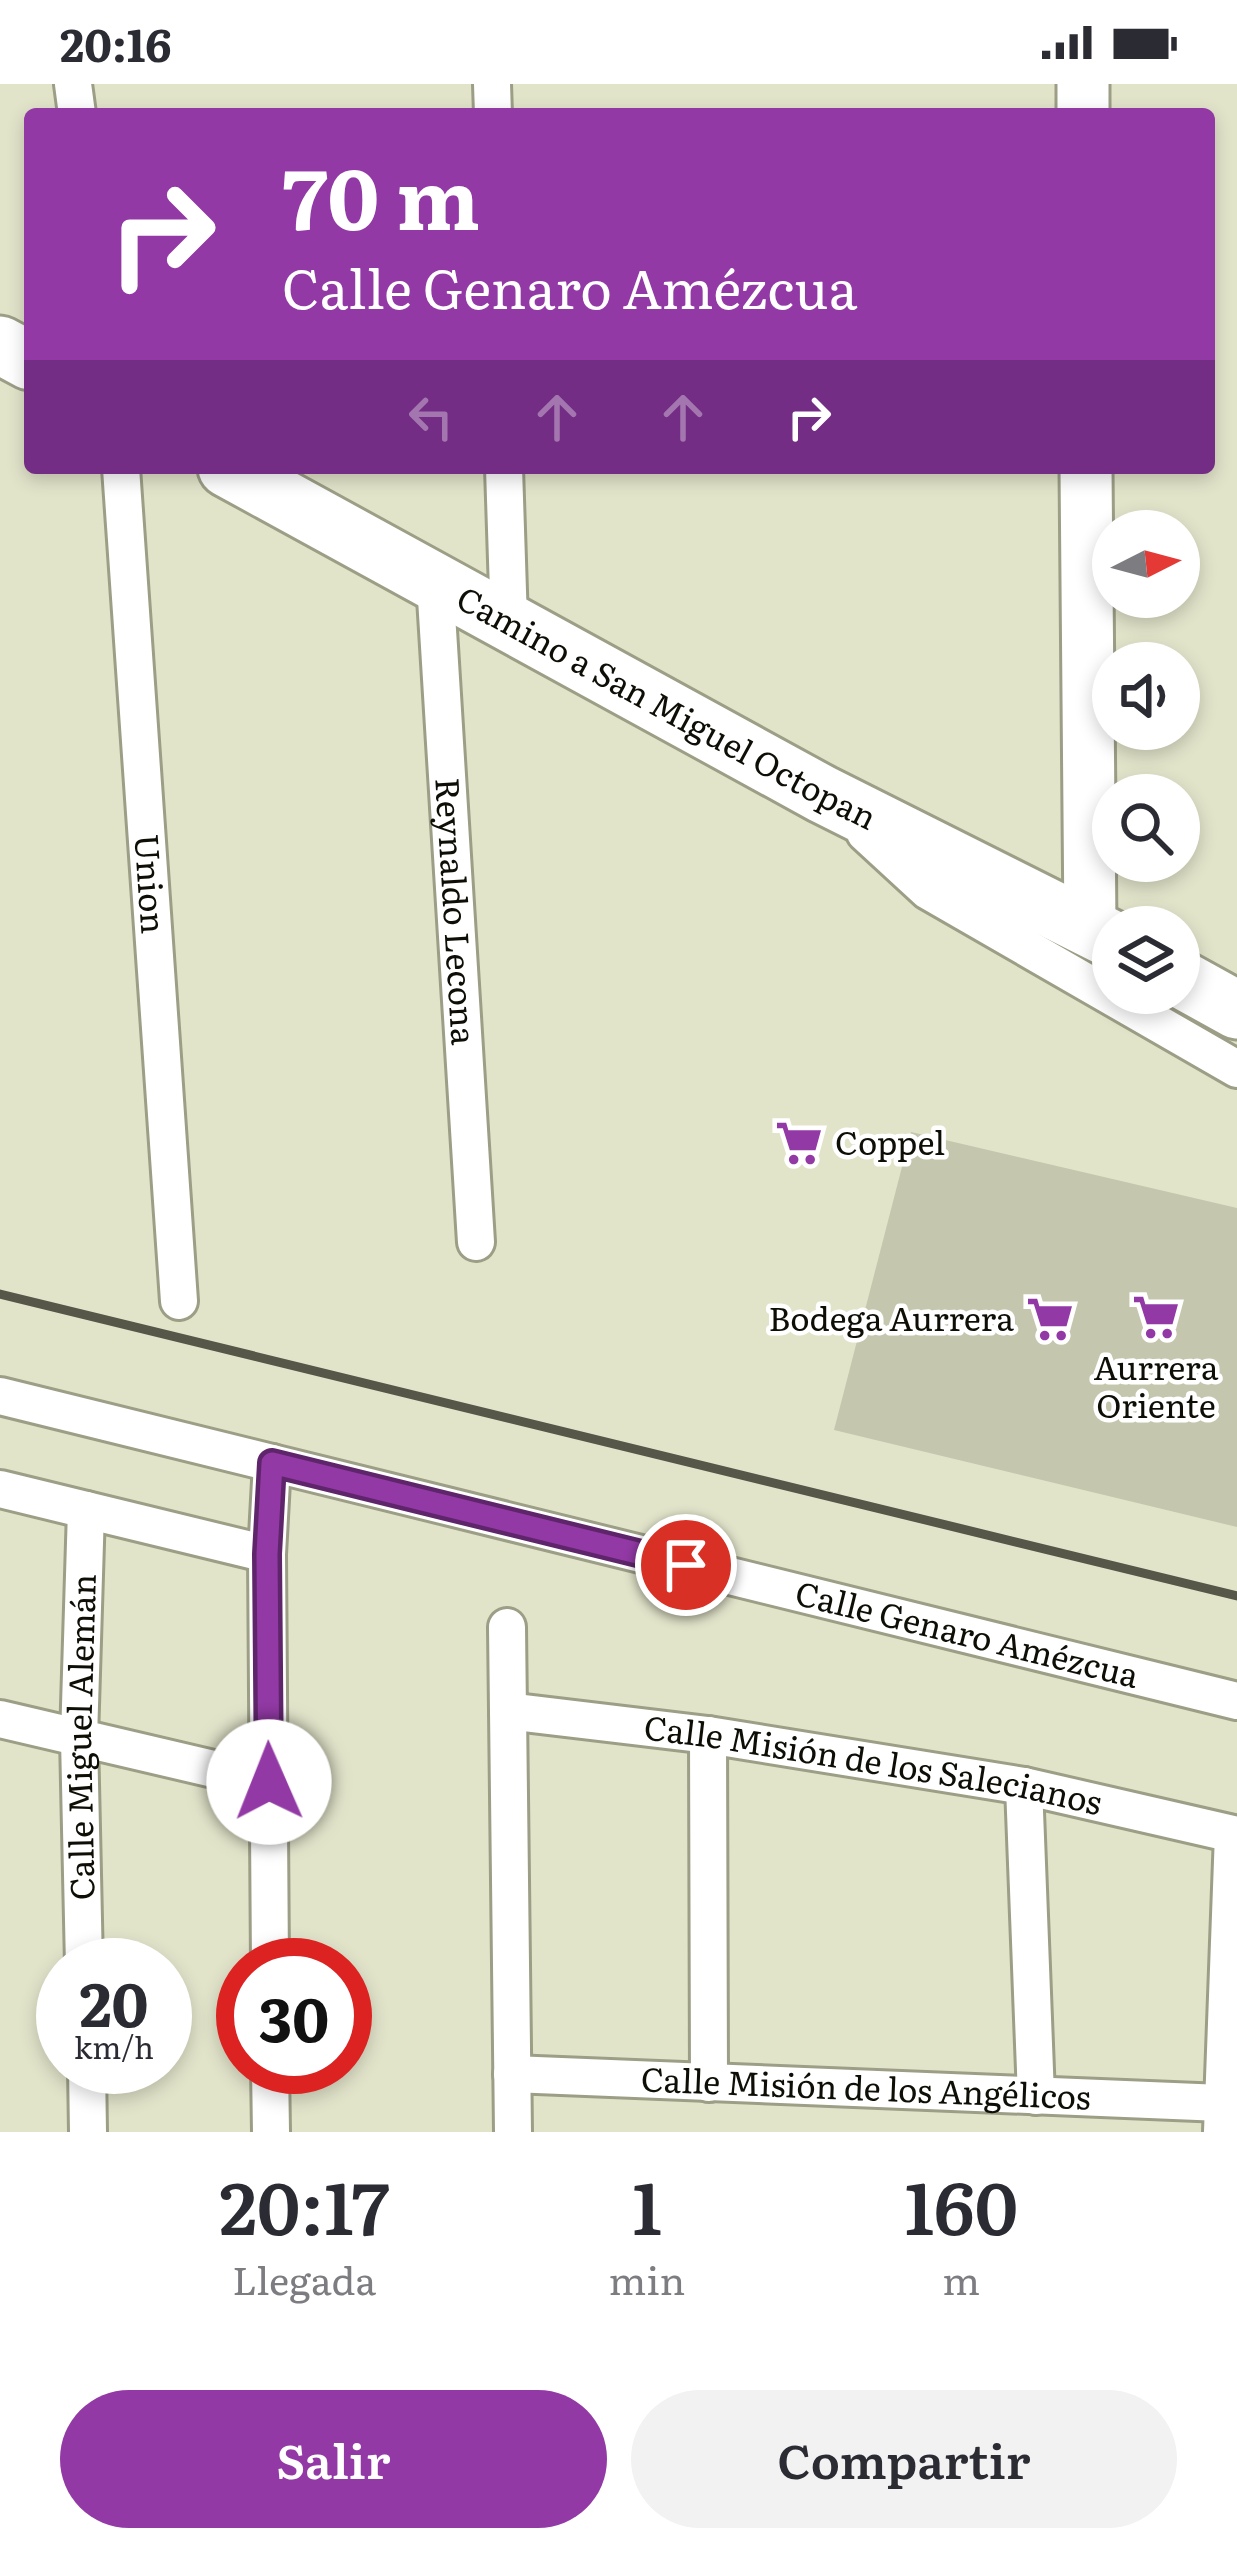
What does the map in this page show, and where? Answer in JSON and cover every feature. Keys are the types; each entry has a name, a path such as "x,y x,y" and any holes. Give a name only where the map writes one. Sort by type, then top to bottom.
{"main road":[{"name":"Camino a San Miguel Octopan","path":"238,474 822,794 1092,928"},
{"path":"1200,990 1237,1010"}],"street":[{"name":"Union","path":"121,474 179,1300"},
{"path":"504,474 509,622"},
{"path":"1086,474 1101,906"},
{"name":"Reynaldo Lecona","path":"435,582 476,1242"},
{"path":"822,794 928,891 1237,1069"},
{"name":"Calle Genaro Amézcua","path":"0,1396 1237,1701"},
{"path":"270,1938 267,1554 272,1463"},
{"path":"0,1489 267,1554"},
{"name":"Calle Miguel Alemán","path":"83,1938 79,1738 86,1510"},
{"path":"507,1627 513,2132"},
{"name":"Calle Misión de los Salecianos","path":"508,1711 708,1735 1024,1786 1233,1834 1222,2118"},
{"path":"0,1719 269,1782"},
{"path":"708,1735 709,2083"},
{"path":"1024,1786 1036,2096"},
{"name":"Calle Misión de los Angélicos","path":"512,2074 1036,2096 1222,2118"},
{"path":"87,2094 88,2132"},
{"path":"271,2094 271,2132"}],"building":[{"name":"Bodega Aurrera","path":"911,1132 1237,1208 1237,1527 834,1430"}],"railway":[{"path":"0,1294 1237,1596"}],"place":[{"name":"Coppel","path":"799,1143"},
{"name":"Aurrera Oriente","path":"1156,1317"},
{"name":"Bodega Aurrera","path":"1050,1319"}],"route":[{"path":"269,1782 267,1554 272,1463 686,1565"}]}
